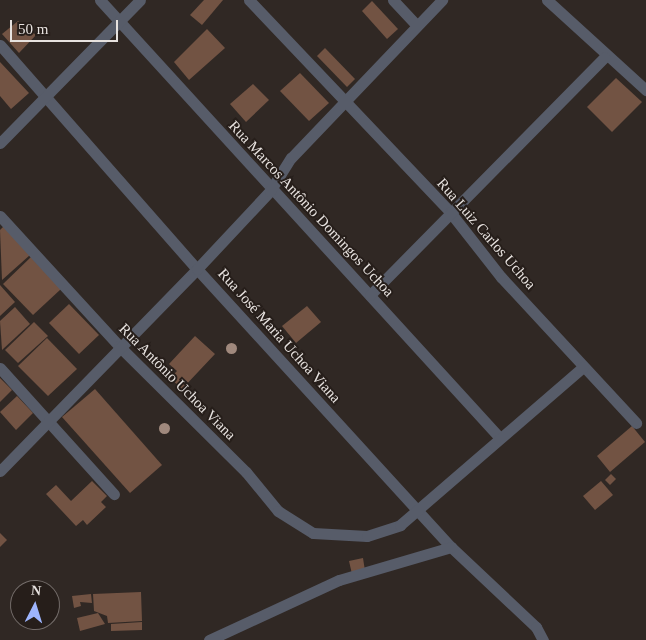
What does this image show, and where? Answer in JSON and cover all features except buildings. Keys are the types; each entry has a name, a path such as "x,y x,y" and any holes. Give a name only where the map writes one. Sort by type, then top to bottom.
{"street":[{"name":"Rua Marcos Antônio Domingos Uchoa","path":"100,0 270,191 370,294 500,438"},
{"path":"0,143 47,98 140,0"},
{"name":"Rua Luiz Carlos Uchoa","path":"249,0 345,106 450,212 501,276 636,424"},
{"path":"393,0 417,26"},
{"path":"0,471 197,269 270,191 291,158 345,106 442,0"},
{"path":"547,0 606,57 646,90"},
{"name":"Rua José Maria Uchoa Viana","path":"0,45 197,269 419,509 451,547 536,628 543,640"},
{"path":"370,294 606,57"},
{"name":"Rua Antônio Uchoa Viana","path":"0,216 120,346 246,472 287,520 313,533 351,537 384,533 419,509 583,367"},
{"path":"0,368 114,494"},
{"path":"209,640 339,580 451,547"}]}
